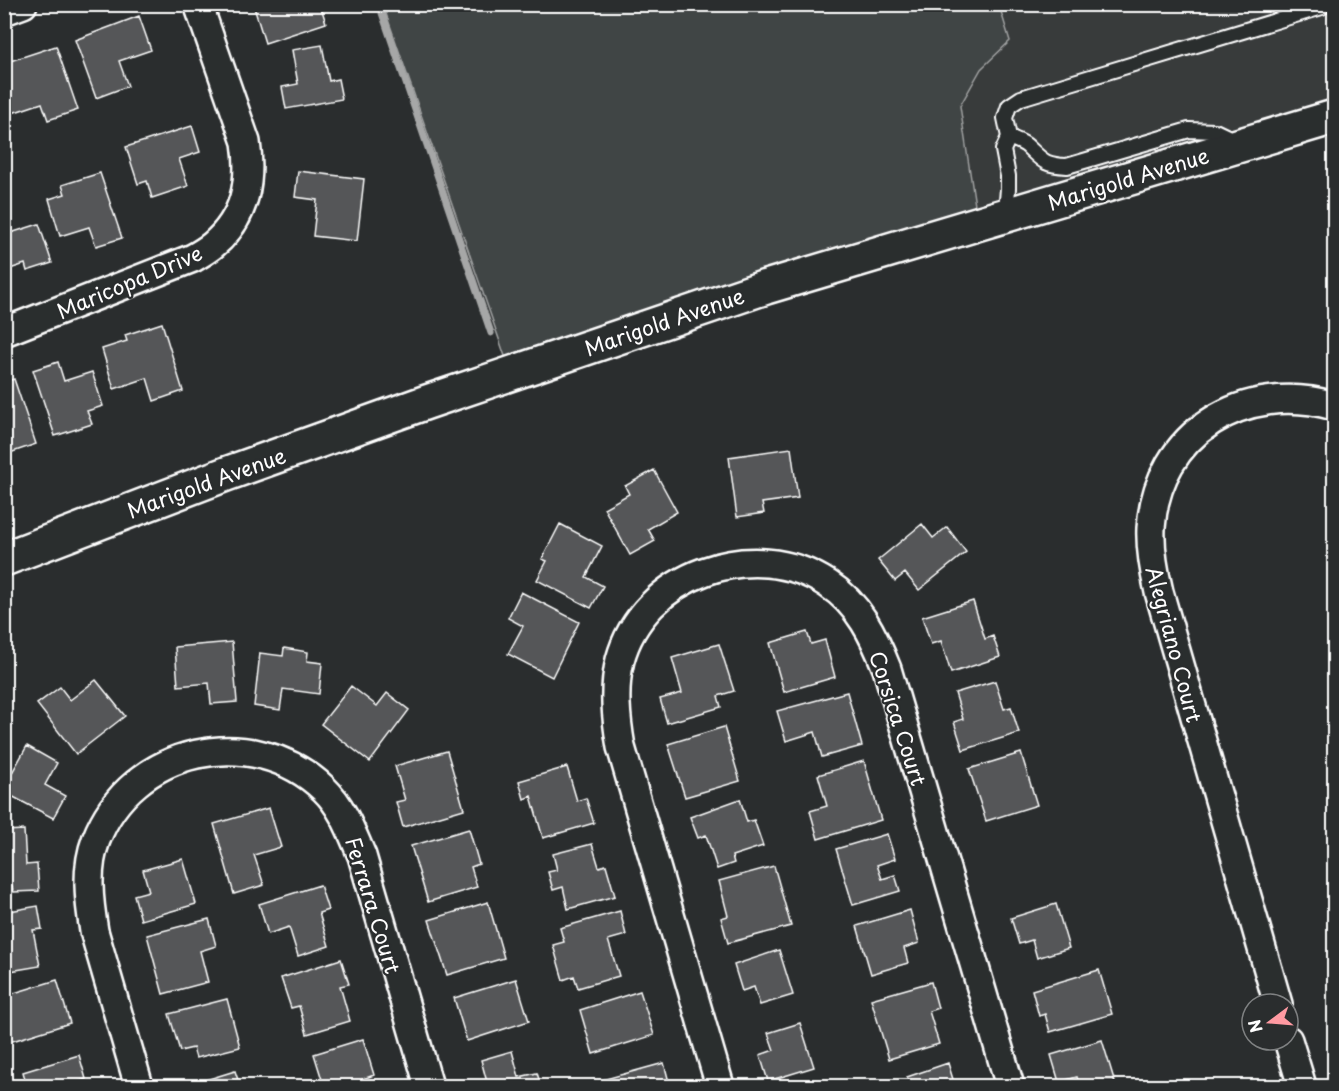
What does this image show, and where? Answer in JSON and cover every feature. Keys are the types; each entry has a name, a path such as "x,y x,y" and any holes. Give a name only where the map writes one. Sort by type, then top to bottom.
{"main road":[{"name":"Marigold Avenue","path":"4,559 226,474 439,398 766,287 1335,117"}],"street":[{"path":"4,11 23,4"},
{"name":"Maricopa Drive","path":"4,332 193,258 219,240 236,217 244,198 248,179 246,142 198,4"},
{"name":"Alegriano Court","path":"1275,992 1159,592 1152,557 1151,528 1162,480 1172,460 1186,442 1219,416 1238,407 1276,399 1317,400 1335,406"},
{"name":"Corsica Court","path":"720,1086 621,747 617,723 616,682 627,640 638,622 663,594 699,573 754,562 790,567 828,584 855,608 867,624 879,648 1010,1086"},
{"name":"Ferrara Court","path":"139,1086 90,910 90,865 95,842 103,825 121,799 149,773 186,757 230,750 248,751 288,763 325,790 351,828 362,856 429,1086"},
{"path":"1292,1052 1302,1086"}],"lane":[{"path":"1000,217 1007,201 1008,188 1003,150 1009,137 1005,118 1009,106 1021,98 1322,6 1335,15"},
{"path":"1009,137 1026,145 1036,156 1046,162 1067,166 1189,130 1215,131 1242,144"}],"shaded area":[{"path":"383,5 999,5 1010,41 981,69 960,106 976,212 507,362"},
{"path":"999,5 1334,5 1334,104 976,212 960,106 981,69 1010,41"}],"building":[{"path":"253,4 320,4 326,23 265,43"},
{"path":"139,16 151,50 119,61 128,86 96,98 75,40"},
{"path":"322,45 329,81 338,79 342,99 286,109 282,87 298,84 292,50"},
{"path":"56,46 78,110 48,120 42,103 12,113 4,92 4,63"},
{"path":"192,126 200,152 179,159 188,186 152,198 147,181 138,184 126,147"},
{"path":"298,171 364,179 357,241 313,236 317,200 295,197"},
{"path":"100,173 122,238 96,246 89,227 60,236 49,199 65,194 62,185"},
{"path":"39,224 52,263 27,271 25,264 4,271 4,235"},
{"path":"162,323 183,391 154,401 147,378 114,389 102,349 127,341 125,335"},
{"path":"58,362 64,381 92,372 103,406 87,411 92,424 55,436 33,370"},
{"path":"14,379 36,444 4,455 4,382"},
{"path":"791,448 798,498 762,503 764,513 737,517 729,457"},
{"path":"654,470 677,512 648,529 655,541 630,555 604,508 629,494 625,486"},
{"path":"560,524 602,546 586,577 603,586 591,608 537,580 547,561 542,559"},
{"path":"922,524 933,538 947,527 966,552 919,590 905,573 895,581 878,560"},
{"path":"521,592 579,622 552,677 508,654 523,626 508,618"},
{"path":"973,601 985,639 993,636 1000,657 951,673 941,641 931,644 922,617"},
{"path":"807,632 811,644 825,640 835,677 784,692 770,643"},
{"path":"232,642 237,702 211,704 209,683 178,686 175,647"},
{"path":"719,644 734,691 718,696 721,707 667,723 660,699 682,693 672,658"},
{"path":"284,648 308,652 307,661 322,663 319,694 283,689 280,710 254,706 260,653 283,656"},
{"path":"96,680 125,716 76,754 37,704 60,687 70,700"},
{"path":"995,681 1004,709 1011,707 1019,733 963,750 954,722 963,719 955,693"},
{"path":"351,686 377,706 387,693 409,710 370,762 321,724"},
{"path":"847,692 862,746 822,757 815,732 786,741 777,711"},
{"path":"724,727 740,781 685,797 668,744"},
{"path":"27,746 57,763 45,785 65,796 53,818 4,792 4,787"},
{"path":"447,751 464,809 403,827 396,802 405,800 395,766"},
{"path":"1021,753 1037,805 986,821 969,769"},
{"path":"864,761 881,820 818,839 810,811 827,806 818,775"},
{"path":"567,767 577,801 586,798 594,823 543,838 531,796 524,799 519,781"},
{"path":"740,799 747,822 754,820 763,846 732,856 734,863 717,869 706,835 698,838 690,817"},
{"path":"269,808 281,847 254,855 264,885 234,894 214,824"},
{"path":"469,829 479,864 471,867 477,887 428,902 411,846"},
{"path":"24,830 26,865 37,864 39,891 13,892 12,885 4,886 4,831"},
{"path":"887,834 895,859 877,865 882,879 895,875 900,891 853,905 836,849"},
{"path":"592,844 599,867 606,865 615,896 568,909 563,887 553,890 548,872 557,870 553,854"},
{"path":"183,859 196,904 141,920 134,895 149,891 143,870"},
{"path":"774,866 791,926 728,943 721,918 728,916 719,881"},
{"path":"320,885 328,910 319,913 329,946 298,956 289,927 268,934 259,904"},
{"path":"488,902 504,958 447,975 429,920"},
{"path":"1056,904 1069,948 1037,958 1032,940 1019,944 1011,918"},
{"path":"38,906 42,929 33,930 40,966 4,972 4,912"},
{"path":"910,910 919,943 904,948 908,963 871,974 857,926"},
{"path":"620,911 626,935 608,940 619,976 578,988 574,976 563,980 553,945 564,942 560,928"},
{"path":"209,919 216,946 200,951 208,982 163,994 147,935"},
{"path":"779,950 793,995 760,1005 754,987 742,991 734,965"},
{"path":"341,959 349,984 340,986 350,1021 307,1034 299,1006 291,1008 281,978"},
{"path":"1099,970 1112,1014 1050,1032 1045,1014 1039,1016 1032,990"},
{"path":"516,979 529,1021 467,1041 454,998"},
{"path":"57,980 70,1023 6,1043 4,996"},
{"path":"931,982 938,1008 929,1011 939,1044 889,1059 871,999"},
{"path":"640,991 654,1035 593,1054 580,1010"},
{"path":"227,999 240,1047 196,1058 193,1048 180,1051 169,1014"},
{"path":"800,1023 814,1067 768,1081 760,1055 774,1050 768,1033"},
{"path":"363,1039 374,1075 363,1079 365,1086 324,1086 314,1054"},
{"path":"1102,1040 1116,1086 1080,1086 1077,1077 1059,1082 1051,1055"},
{"path":"512,1051 519,1077 537,1073 541,1086 488,1086 481,1060"},
{"path":"79,1055 86,1079 66,1086 27,1086 23,1072"},
{"path":"664,1063 670,1086 603,1086 602,1080"},
{"path":"948,1063 955,1086 911,1086 907,1077"},
{"path":"235,1071 240,1086 189,1085"}],"waterway":[{"path":"379,4 491,333"}]}
